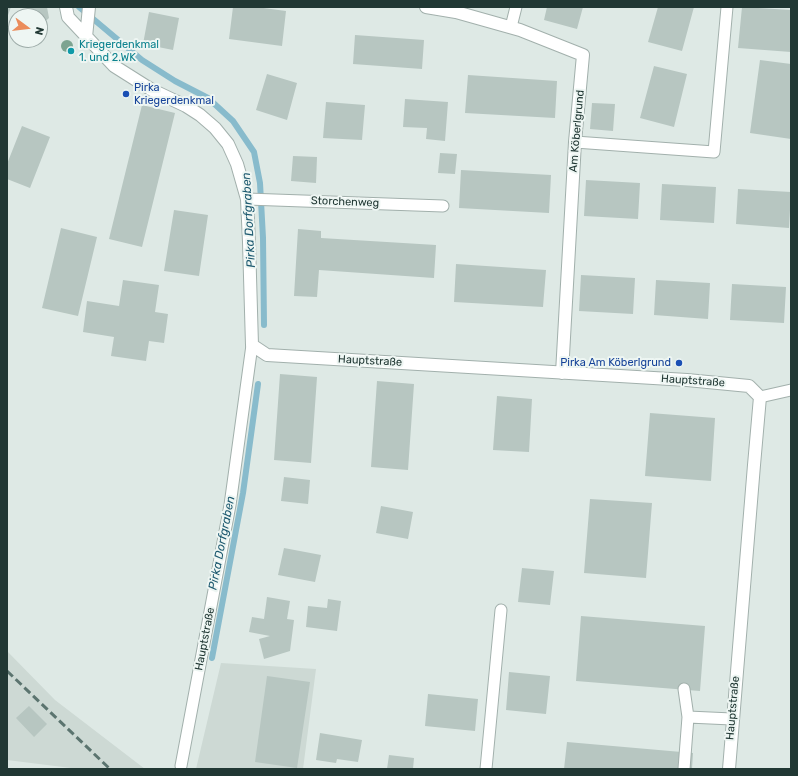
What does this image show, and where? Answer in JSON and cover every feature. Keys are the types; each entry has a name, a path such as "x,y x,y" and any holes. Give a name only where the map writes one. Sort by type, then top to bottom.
{"street":[{"name":"Hauptstraße","path":"66,7 68,17 114,66 152,90 200,114 215,128 228,144 237,164 246,199 249,242 252,345 267,355 680,380 749,386 760,397 729,769"},
{"path":"86,37 89,7"},
{"name":"Am Köberlgrund","path":"426,7 456,12 511,27 583,56 575,142 562,373"}],"lane":[{"path":"511,27 516,7"},
{"path":"575,142 714,152 727,7"},
{"name":"Storchenweg","path":"246,199 443,206"},
{"name":"Hauptstraße","path":"181,766 230,505 252,345"},
{"path":"760,397 791,390"},
{"path":"486,769 501,610"},
{"path":"684,689 688,717 684,769"},
{"path":"688,717 732,719"}],"shaded area":[{"path":"7,651 55,700 145,769 79,769 7,760"},
{"path":"221,663 316,669 303,769 196,769"}],"building":[{"path":"7,7 11,7 8,8 7,18"},
{"path":"26,7 47,8 27,8"},
{"path":"233,7 256,7 286,11 282,46 229,39"},
{"path":"547,7 583,7 577,29 544,20"},
{"path":"658,7 694,7 682,51 648,42"},
{"path":"742,7 791,10 791,52 738,48"},
{"path":"149,12 179,18 173,50 143,44"},
{"path":"355,35 424,40 422,69 353,64"},
{"path":"760,60 791,64 791,139 750,133"},
{"path":"654,66 687,74 674,127 640,118"},
{"path":"267,74 297,83 287,120 256,110"},
{"path":"468,75 557,81 555,118 465,113"},
{"path":"405,99 448,102 445,141 426,139 427,128 403,127"},
{"path":"326,102 365,105 362,140 323,138"},
{"path":"592,103 615,104 613,131 590,129"},
{"path":"142,105 175,113 142,247 109,239"},
{"path":"22,126 50,137 30,188 7,179 7,164"},
{"path":"440,153 457,154 455,174 438,173"},
{"path":"293,156 317,157 316,183 291,181"},
{"path":"461,170 551,175 549,213 459,208"},
{"path":"586,180 640,183 638,219 584,216"},
{"path":"662,184 716,187 714,223 660,220"},
{"path":"738,189 791,192 789,228 736,224"},
{"path":"174,210 208,215 199,276 164,271"},
{"path":"61,228 97,237 78,316 42,308"},
{"path":"298,229 321,231 321,238 436,245 434,278 319,270 317,297 294,296"},
{"path":"456,264 546,270 543,307 454,302"},
{"path":"581,275 635,278 633,314 579,311"},
{"path":"123,280 159,285 155,312 168,314 164,343 149,341 146,361 111,356 114,337 83,332 87,301 119,306"},
{"path":"656,280 710,283 708,319 654,315"},
{"path":"732,284 786,287 784,323 730,320"},
{"path":"280,374 317,377 311,463 274,460"},
{"path":"377,381 414,384 408,470 371,467"},
{"path":"497,396 532,399 529,452 493,450"},
{"path":"650,413 715,418 711,481 645,476"},
{"path":"284,477 310,480 308,504 281,501"},
{"path":"590,499 652,503 646,578 584,573"},
{"path":"381,506 413,512 408,539 376,533"},
{"path":"284,548 321,555 315,582 278,575"},
{"path":"522,568 554,571 550,605 518,602"},
{"path":"267,597 290,601 287,619 294,620 290,651 264,659 259,639 270,636 249,632 252,617 264,619"},
{"path":"328,599 341,601 337,631 306,627 308,606 327,608"},
{"path":"581,616 705,626 700,691 576,681"},
{"path":"509,672 550,676 546,714 506,710"},
{"path":"267,676 310,682 297,768 255,762"},
{"path":"428,694 478,699 475,731 425,726"},
{"path":"29,706 47,724 34,737 16,718"},
{"path":"320,733 362,740 358,762 337,759 336,763 316,760"},
{"path":"567,742 693,753 692,769 564,769"},
{"path":"389,755 414,758 413,769 387,769"}],"waterway":[{"name":"Pirka Dorfgraben","path":"79,7 142,60 175,81 208,98 233,121 254,152 260,183 263,238 264,325"},
{"name":"Pirka Dorfgraben","path":"212,658 243,493 258,384"}],"railway":[{"path":"7,671 110,769"}],"place":[{"name":"Kriegerdenkmal 1. und 2.WK","path":"71,51"},
{"name":"Pirka Kriegerdenkmal","path":"126,94"},
{"name":"Pirka Am Köberlgrund","path":"679,363"}]}
